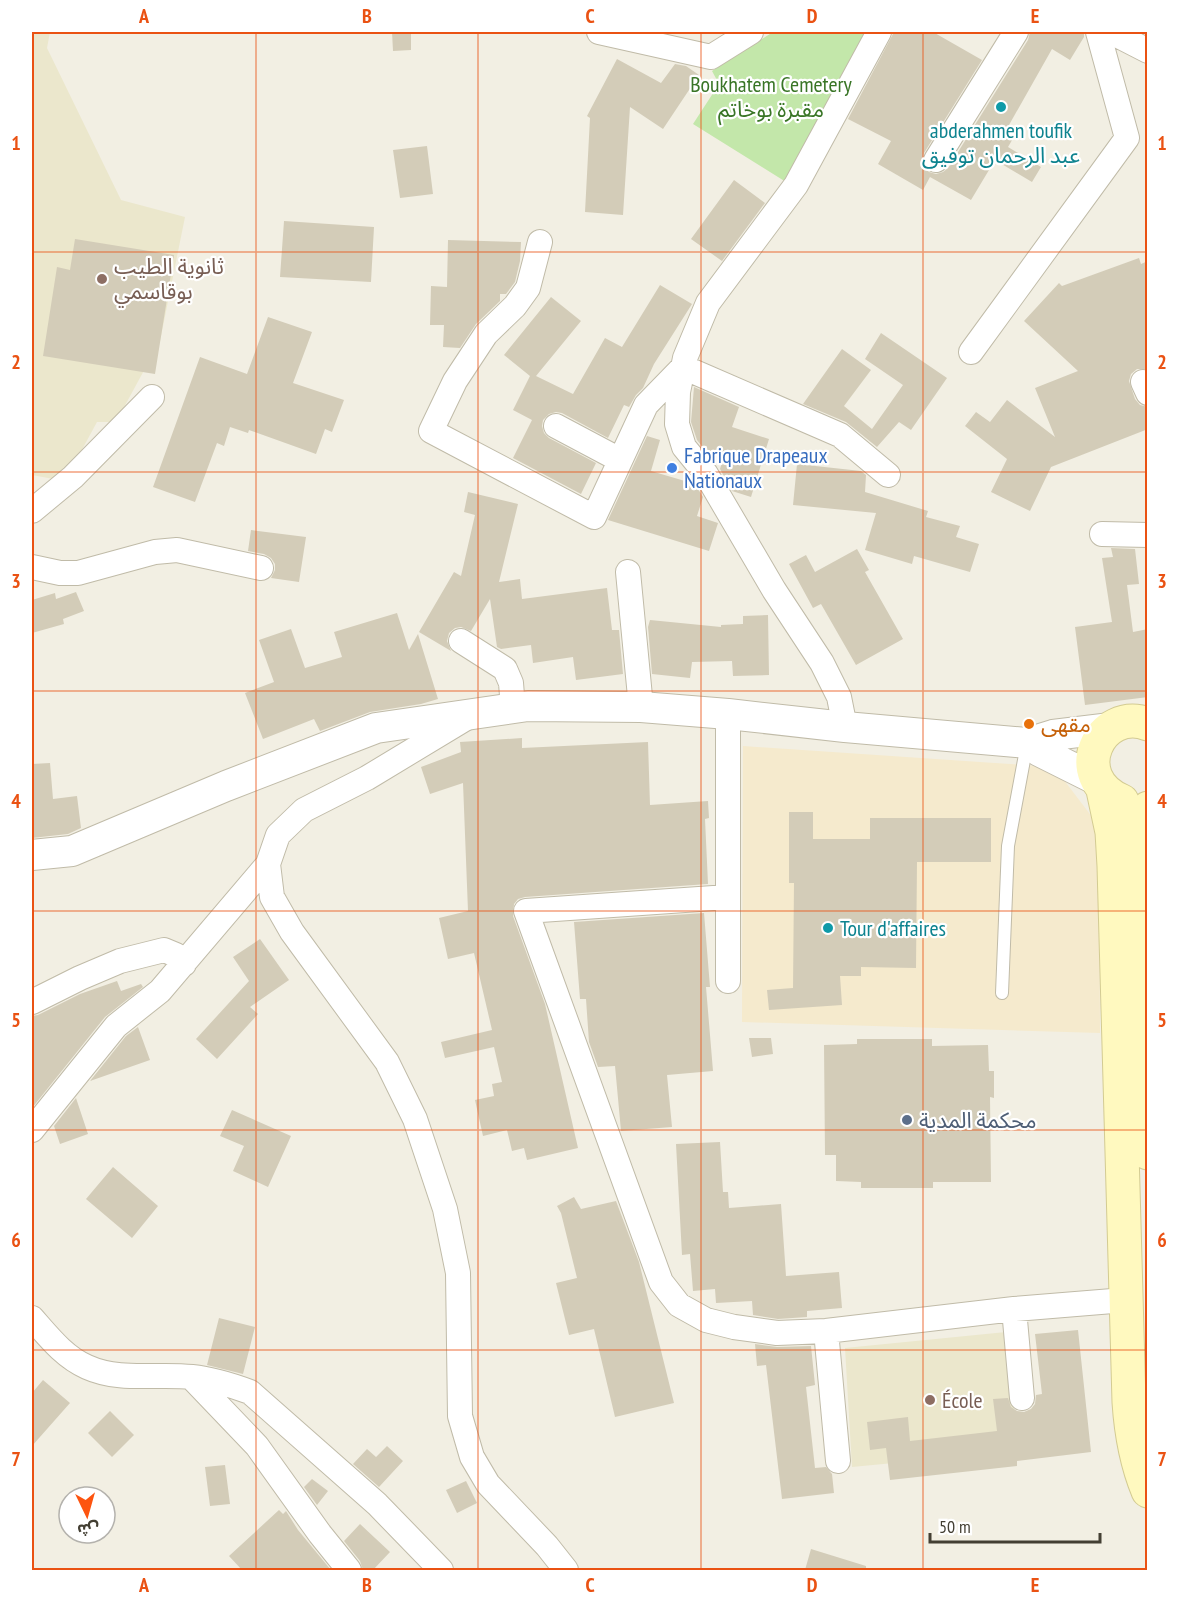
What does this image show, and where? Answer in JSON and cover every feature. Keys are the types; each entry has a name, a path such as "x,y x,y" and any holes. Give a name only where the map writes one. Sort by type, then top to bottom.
{"main road":[{"path":"1146,723 1132,721 1111,728 1096,746 1093,769 1100,785 1112,832 1136,1265 1125,1300 1131,1428 1135,1454 1148,1491"},
{"path":"1100,785 1112,797 1123,802 1135,803 1148,800"},
{"path":"1148,808 1143,814 1137,842 1136,873 1148,1153"}],"street":[{"path":"599,32 711,57 751,32"},
{"path":"845,727 839,697 822,663 774,590 706,474 684,447 677,424 678,392 685,358 708,303 795,185 879,32"},
{"path":"936,160 1016,32"},
{"path":"971,352 1127,138 1098,32"},
{"path":"1111,32 1148,51"},
{"path":"540,242 528,288 486,334 455,381 431,431 594,517 646,405 683,368"},
{"path":"683,368 834,432 888,475"},
{"path":"32,512 73,477 152,397"},
{"path":"556,426 620,460"},
{"path":"1102,534 1148,535"},
{"path":"32,567 60,573 78,573 155,552 177,550 261,568"},
{"path":"628,572 641,707"},
{"path":"461,640 505,669 511,683 513,708"},
{"path":"32,855 72,851 226,786 376,728 528,705 641,707 1027,743 1053,735 1111,728"},
{"path":"32,1130 116,1026 160,991 268,864 278,834 304,810 377,772 473,714"},
{"path":"728,714 728,981"},
{"path":"1027,743 1100,785"},
{"path":"268,864 273,897 292,932 387,1062 416,1119 445,1209 458,1273 460,1416 472,1457 488,1485 547,1546 566,1570"},
{"path":"728,897 526,911 661,1282 680,1305 706,1320 734,1327 777,1333 826,1331 1014,1309 1125,1300"},
{"path":"32,1002 120,961 164,950 176,955 184,964"},
{"path":"1014,1309 1022,1398"},
{"path":"32,1318 63,1352 87,1367 113,1374 191,1377 225,1383 250,1392 377,1504 441,1570"},
{"path":"826,1331 838,1461"},
{"path":"191,1377 257,1446 320,1534 349,1570"}],"lane":[{"path":"1002,993 1008,846 1027,743"}],"shaded area":[{"name":"ثانوية الطيب بوقاسمي","path":"32,32 50,32 47,48 121,200 185,217 160,341 116,422 97,422 72,468 59,480 32,475"},
{"path":"743,746 1054,767 1099,826 1100,1033 742,1022"},
{"name":"École","path":"1006,1332 1018,1451 852,1467 845,1348"}],"green space":[{"name":"Boukhatem Cemetery مقبرة بوخاتم","path":"773,32 868,32 786,182 693,124 719,84 712,71"}],"building":[{"path":"392,32 411,32 411,50 393,51"},
{"path":"894,32 933,32 982,60 924,153 922,160 924,167 936,174 948,168 1028,40 1030,32 1084,32 1084,37 1070,60 1052,49 1009,125 1018,130 1008,147 1041,167 1032,182 995,160 971,200 930,177 923,190 878,164 891,141 848,119"},
{"path":"617,59 661,83 675,64 686,66 699,75 663,129 630,107 623,215 585,212 590,118 587,116"},
{"path":"427,146 433,194 400,198 393,150"},
{"path":"734,180 765,203 722,261 691,239"},
{"path":"284,221 374,227 371,282 280,277"},
{"path":"75,239 174,255 155,374 43,356 57,267 70,270"},
{"path":"448,240 521,242 520,261 515,282 506,294 500,294 500,301 476,324 460,348 443,347 444,325 430,325 431,286 447,287"},
{"path":"1139,258 1141,264 1148,261 1148,369 1137,369 1131,374 1129,381 1135,399 1140,405 1148,407 1148,429 1051,467 1030,511 991,492 1007,459 965,426 976,412 990,422 1007,400 1055,437 1035,388 1078,371 1024,321 1059,283 1062,286"},
{"path":"660,285 692,304 654,364 643,388 629,407 624,405 608,438 562,413 549,414 543,420 544,433 549,438 596,463 581,494 513,458 532,420 513,410 530,376 504,355 551,297 581,321 536,376 573,394 605,338 622,347"},
{"path":"268,317 312,332 293,383 344,400 332,432 325,429 316,454 249,430 248,433 230,427 224,446 217,443 195,502 153,487 200,357 247,374"},
{"path":"881,333 947,378 911,430 899,422 877,447 846,422 803,404 842,349 871,370 844,406 872,429 903,385 865,359"},
{"path":"694,387 739,407 732,427 769,439 751,497 732,491 720,469 724,456 705,450 697,440 691,422"},
{"path":"647,436 660,440 651,471 695,484 703,497 697,516 718,523 709,551 608,520"},
{"path":"797,464 861,471 866,475 865,492 928,511 926,517 960,526 956,537 979,544 970,572 914,556 912,564 865,550 876,513 793,505"},
{"path":"468,492 518,504 499,582 520,579 522,599 607,588 612,630 619,630 623,674 576,680 573,657 533,663 531,645 501,649 497,647 490,599 471,631 461,627 449,633 447,641 451,651 419,632 454,572 461,576 475,515 464,512"},
{"path":"251,530 306,537 299,582 271,578 275,564 271,558 248,551"},
{"path":"1111,548 1135,549 1139,584 1127,585 1133,632 1148,629 1148,697 1085,705 1075,627 1112,622 1102,558 1113,557"},
{"path":"857,549 869,570 865,572 903,639 856,665 821,604 813,608 789,564 806,555 815,572"},
{"path":"76,592 84,611 63,619 64,624 32,633 32,600 55,593 56,599"},
{"path":"397,613 409,650 418,634 438,699 370,712 320,731 314,719 263,739 245,693 274,682 259,640 291,629 305,668 342,657 334,632"},
{"path":"768,615 769,675 733,676 732,661 692,662 690,678 652,674 648,627 650,620 721,627 721,625 743,624 743,616"},
{"path":"522,738 522,748 648,742 650,805 708,801 709,818 705,819 708,884 525,897 518,899 514,904 513,916 545,1004 578,1148 527,1160 524,1148 512,1151 507,1130 483,1136 475,1100 494,1096 492,1084 502,1082 494,1047 445,1058 441,1042 492,1030 474,953 448,959 439,918 468,911 463,783 430,794 421,767 461,752 460,742"},
{"path":"50,763 53,799 77,796 81,828 68,834 32,838 32,764"},
{"name":"Tour d'affaires","path":"789,812 813,812 813,839 870,839 870,818 991,818 991,862 917,862 916,968 861,967 861,976 840,976 842,1005 769,1010 767,990 793,988 794,883 789,883"},
{"path":"704,913 710,987 706,987 713,1071 667,1075 672,1127 621,1131 615,1066 598,1067 589,1042 586,999 580,999 574,922"},
{"path":"260,939 289,980 250,1007 258,1014 217,1059 196,1039 249,981 233,957"},
{"path":"117,981 121,991 141,984 143,987 105,1017 32,1108 32,1016 80,994"},
{"path":"138,1027 150,1060 90,1081 126,1036"},
{"path":"749,1038 771,1038 773,1054 752,1057"},
{"name":"محكمة المدية","path":"857,1039 932,1039 932,1046 988,1045 989,1071 994,1071 994,1098 990,1097 991,1182 933,1182 933,1188 861,1188 861,1182 836,1181 836,1155 825,1155 824,1045 857,1044"},
{"path":"76,1098 88,1134 60,1144 54,1126"},
{"path":"232,1110 291,1136 268,1187 233,1171 244,1146 220,1136"},
{"path":"720,1142 723,1192 728,1192 729,1208 781,1204 786,1276 839,1272 842,1308 807,1311 807,1317 778,1319 753,1315 752,1301 716,1303 715,1289 693,1291 690,1254 682,1255 676,1144"},
{"path":"113,1167 158,1206 132,1238 86,1199"},
{"path":"574,1197 581,1209 616,1201 639,1262 674,1403 615,1417 594,1329 569,1335 556,1283 577,1278 561,1213 557,1206"},
{"path":"219,1318 255,1327 243,1374 207,1365"},
{"path":"1078,1330 1091,1452 1017,1461 1017,1466 890,1480 886,1448 870,1450 867,1422 908,1417 910,1441 997,1431 993,1399 1008,1398 1011,1407 1024,1412 1035,1404 1036,1395 1042,1394 1035,1334"},
{"path":"755,1344 777,1347 811,1346 815,1385 806,1387 815,1468 826,1467 832,1474 834,1493 782,1499 766,1365 757,1366"},
{"path":"43,1380 70,1403 32,1446 32,1393"},
{"path":"110,1411 134,1435 112,1457 88,1433"},
{"path":"387,1446 403,1461 379,1487 353,1464 367,1449 376,1457"},
{"path":"225,1465 230,1504 210,1506 205,1467"},
{"path":"312,1479 328,1491 317,1505 304,1487"},
{"path":"466,1481 477,1503 457,1513 446,1490"},
{"path":"279,1510 283,1514 286,1511 298,1530 331,1570 242,1570 229,1556"},
{"path":"360,1524 390,1552 373,1570 363,1570 360,1561 344,1541"},
{"path":"811,1549 866,1566 866,1570 805,1570"}],"place":[{"name":"abderahmen toufik عبد الرحمان توفيق","path":"1001,107"},
{"name":"ثانوية الطيب بوقاسمي","path":"102,279"},
{"name":"Fabrique Drapeaux Nationaux","path":"672,468"},
{"name":"مقهى","path":"1029,724"},
{"name":"Tour d'affaires","path":"828,928"},
{"name":"محكمة المدية","path":"907,1120"},
{"name":"École","path":"930,1400"}]}
